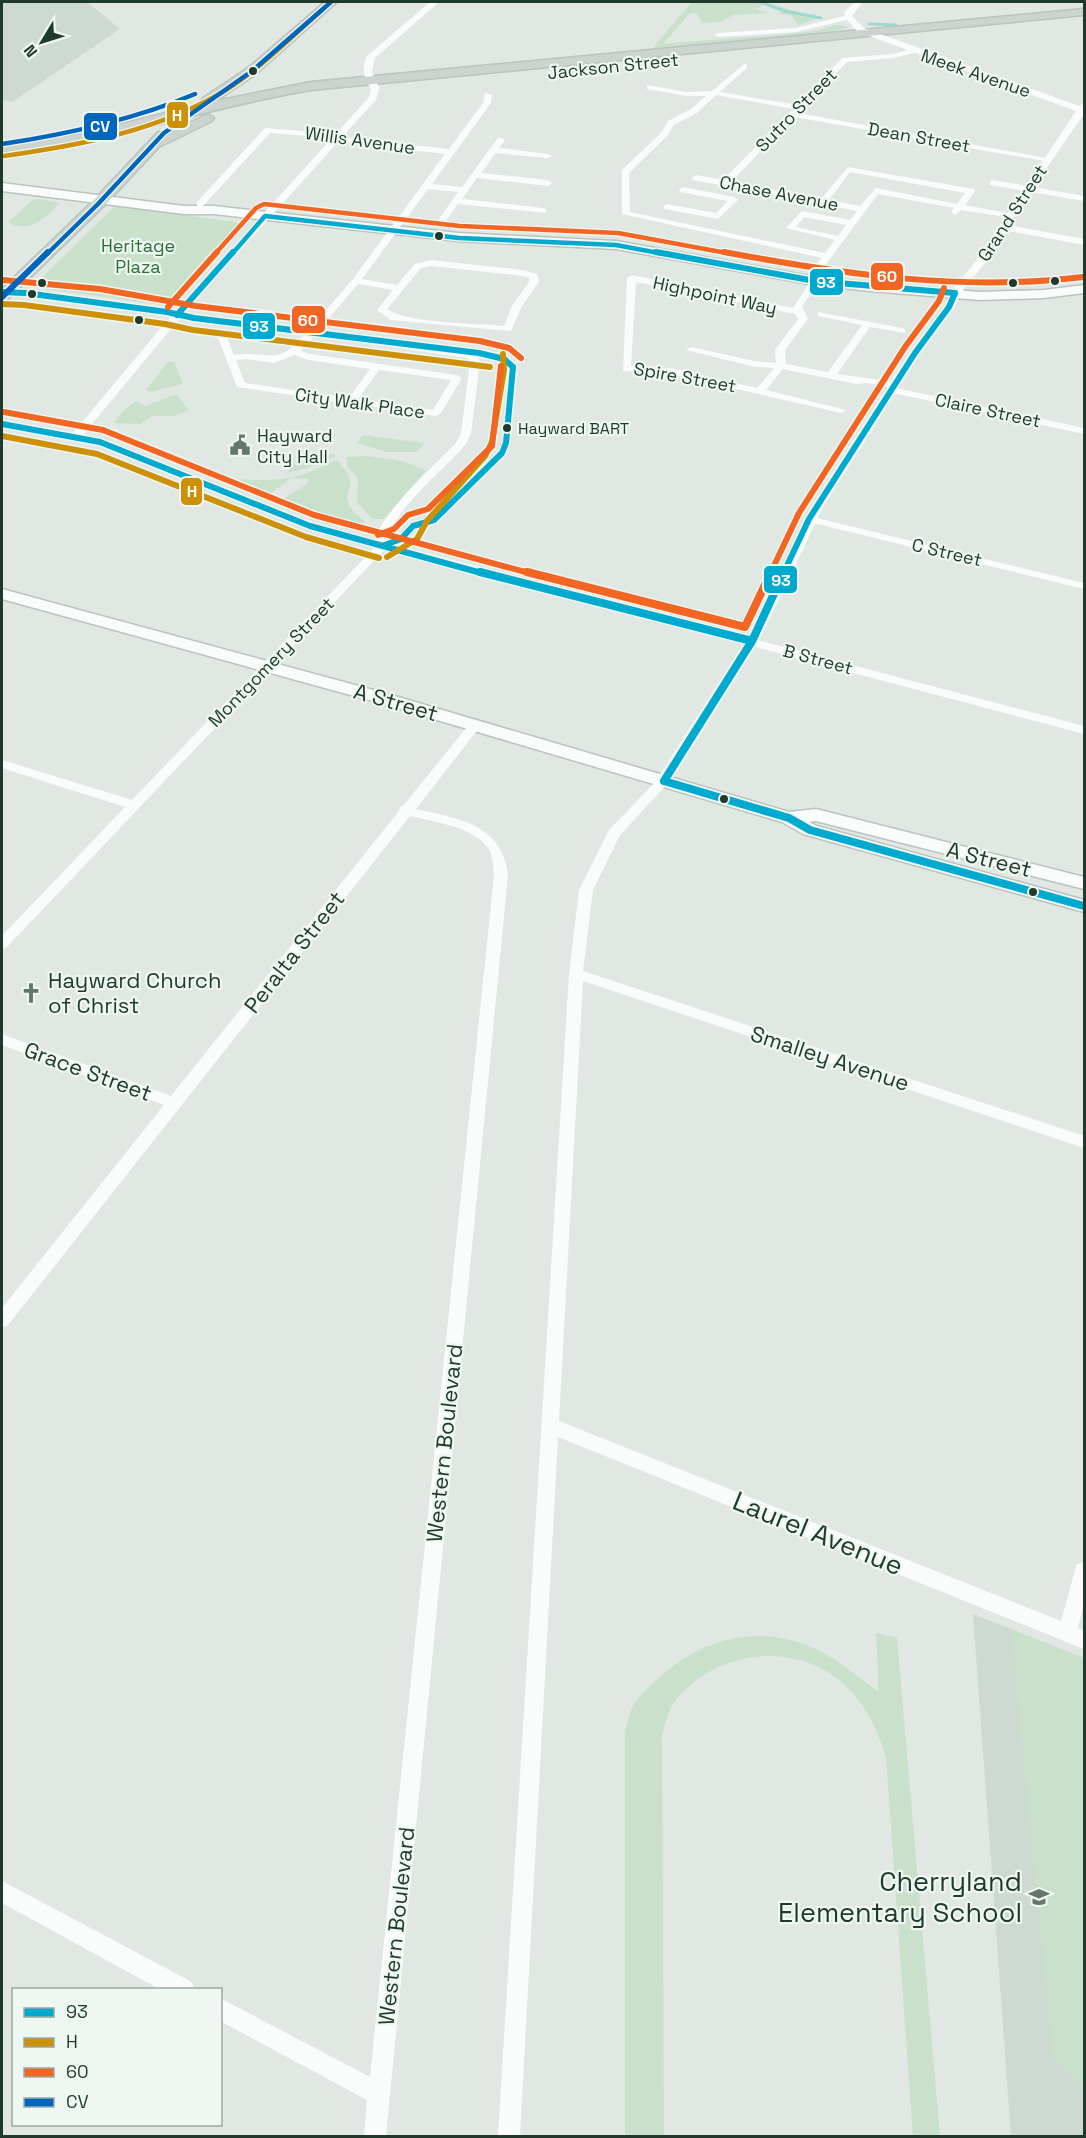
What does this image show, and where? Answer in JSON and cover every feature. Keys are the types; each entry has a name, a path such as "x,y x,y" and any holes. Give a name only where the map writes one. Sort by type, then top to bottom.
{"main road":[{"path":"2,144 58,136 106,125 148,113 186,98 233,70 314,2"},
{"path":"3,294 107,194 151,146 193,111 240,79 332,2"},
{"name":"Jackson Street","path":"151,146 212,116 246,105 282,98 373,85 1084,12"},
{"name":"Jackson Street","path":"2,152 80,140 283,90 373,85 1058,22 1080,23"},
{"path":"240,79 241,85 248,90 283,90"},
{"path":"97,184 107,194 184,210 214,210 459,238 616,245 822,281 980,296 1044,294 1084,289"},
{"path":"2,187 107,194 200,204 214,210"},
{"path":"955,293 1084,280"},
{"name":"A Street","path":"2,594 475,725 789,818 810,830 1084,906"},
{"name":"A Street","path":"789,818 816,815 1084,883"}],"street":[{"path":"76,436 177,315 373,98 373,85 366,69 366,62 435,2"},
{"path":"718,35 796,30 848,17 848,13 859,2"},
{"name":"Meek Avenue","path":"848,17 861,30 912,51 1084,109"},
{"name":"Sutro Street","path":"724,183 845,60 893,56 912,51"},
{"path":"744,66 694,111 671,123 664,134 625,172 626,214 824,261 876,191 1010,216"},
{"path":"650,87 686,94 715,93 798,107"},
{"path":"230,358 273,360 295,352 356,281 487,103 488,95"},
{"name":"Grand Street","path":"664,781 752,641 809,519 892,389 949,307 955,293 980,263 1027,189 1084,109"},
{"name":"Dean Street","path":"792,114 1047,160"},
{"name":"Willis Avenue","path":"200,204 268,130 452,152"},
{"path":"440,223 501,140"},
{"path":"494,150 548,156"},
{"path":"823,202 848,169 970,191 953,215"},
{"path":"476,175 548,183"},
{"name":"Chase Avenue","path":"683,190 699,175 724,183 862,209"},
{"path":"993,183 1084,200"},
{"path":"425,186 464,190"},
{"path":"650,220 668,207 683,190 734,200 718,216 668,207"},
{"path":"456,201 543,211"},
{"path":"840,239 790,228 802,214 851,223"},
{"path":"1002,227 1084,242"},
{"path":"431,263 534,276 534,282 517,306 508,329 394,318 382,310 398,288 418,266 431,263"},
{"name":"Highpoint Way","path":"632,278 798,312"},
{"name":"Spire Street","path":"632,278 626,369 671,371 759,391"},
{"path":"356,281 398,288"},
{"path":"822,281 806,308 798,312 803,319 780,350 781,366 759,391 841,410"},
{"path":"3,294 310,332"},
{"path":"821,314 902,331"},
{"path":"831,375 868,324"},
{"name":"Montgomery Street","path":"2,945 382,546 382,534 393,515 461,444 465,433 475,361 472,356 310,332"},
{"name":"City Walk Place","path":"222,335 241,386 436,413 458,378 308,357 295,352"},
{"name":"Claire Street","path":"691,350 755,364 831,375 856,381 863,387 892,389 1084,431"},
{"path":"351,402 376,367"},
{"name":"B Street","path":"2,424 100,442 310,526 1084,730"},
{"name":"C Street","path":"809,519 1084,586"},
{"name":"Peralta Street","path":"2,1320 405,810 475,725"},
{"path":"2,764 133,805"},
{"path":"509,2136 576,974 586,890 614,832 664,781"},
{"name":"Western Boulevard","path":"375,2136 501,875 500,859 492,844 480,834 405,810"},
{"name":"Smalley Avenue","path":"576,974 1084,1142"},
{"name":"Grace Street","path":"2,1039 174,1103"},
{"name":"Laurel Avenue","path":"551,1426 1076,1636"},
{"path":"1076,1636 1084,1570"},
{"path":"2,1892 182,1988"},
{"path":"222,2010 379,2094"}],"shaded area":[{"path":"2,2 87,2 120,29 12,102 2,100"},
{"name":"Cherryland Elementary School","path":"973,1614 1084,1658 1084,2136 1011,2136"}],"green space":[{"path":"692,2 764,2 820,18 798,25 791,15 777,14 782,12 764,5 756,9 768,13 733,15 720,22 703,23 696,13 690,13 663,44 808,32 834,25 848,28 821,34 653,49 660,44 656,44"},
{"path":"33,200 60,203 30,226 16,226 8,222"},
{"name":"Heritage Plaza","path":"115,206 244,223 170,306 32,287"},
{"path":"168,362 174,362 183,384 151,392 146,390"},
{"path":"176,394 189,410 175,416 152,416 140,424 114,423 123,411 136,401 145,406"},
{"path":"363,435 424,443 417,452 386,452 357,443"},
{"path":"316,452 338,455 305,469 286,473 295,464 309,459 309,455"},
{"path":"367,456 402,461 426,470 384,519 372,519 357,502 358,479 347,466 346,457"},
{"path":"338,460 350,480 347,499 349,506 365,521 360,526 311,512 283,499 306,485 309,479 291,478 270,494 221,478 264,480 286,478 311,472"},
{"path":"1011,1629 1084,1658 1084,2089 1053,2057"},
{"path":"876,1633 897,1638 940,2136 913,2136 886,1757 874,1725 848,1688 819,1667 797,1659 774,1656 728,1663 707,1673 688,1687 672,1705 667,1716 662,1736 664,2136 625,2136 625,1733 633,1706 661,1676 693,1653 711,1645 748,1637 767,1636 806,1645 836,1660 879,1692"}],"waterway":[{"path":"760,2 785,11 821,18"},
{"path":"869,24 896,25"}],"transit line":[{"name":"CV","path":"2,297 98,204 164,133 252,71 331,2"},
{"name":"H","path":"4,156 90,142 174,117 226,90 251,72 321,11"},
{"name":"CV","path":"2,144 52,136 124,120 195,94"},
{"name":"60","path":"168,307 256,208 264,204 460,226 618,233 817,269 871,275 980,284 1043,282 1083,277"},
{"name":"93","path":"177,315 265,216 459,238 616,245 815,281 955,293 949,307 915,353 809,519 752,641 664,781"},
{"name":"60","path":"3,280 100,289 196,306 480,341 509,348 521,358"},
{"name":"60","path":"4,412 103,430 314,515 745,627 799,513 905,347 939,301 944,288"},
{"name":"93","path":"2,292 25,293 167,312 194,318 479,353 504,359 513,367"},
{"name":"H","path":"2,304 24,305 165,324 193,330 490,367"},
{"name":"H","path":"387,557 417,539 427,521 485,456 492,442 504,370 503,354"},
{"name":"60","path":"378,535 394,529 408,515 428,509 492,446 501,366"},
{"name":"93","path":"382,546 401,539 413,526 434,520 502,453 506,443 513,367"},
{"name":"93","path":"2,424 100,442 310,526 516,582 752,641"},
{"name":"H","path":"2,436 97,454 306,537 379,558"},
{"name":"93","path":"664,781 789,818 810,830 1084,906"}],"place":[{"name":"Hayward BART","path":"507,428"},
{"name":"Hayward City Hall","path":"240,445"},
{"name":"Hayward Church of Christ","path":"31,993"},
{"name":"Cherryland Elementary School","path":"1039,1897"}]}
